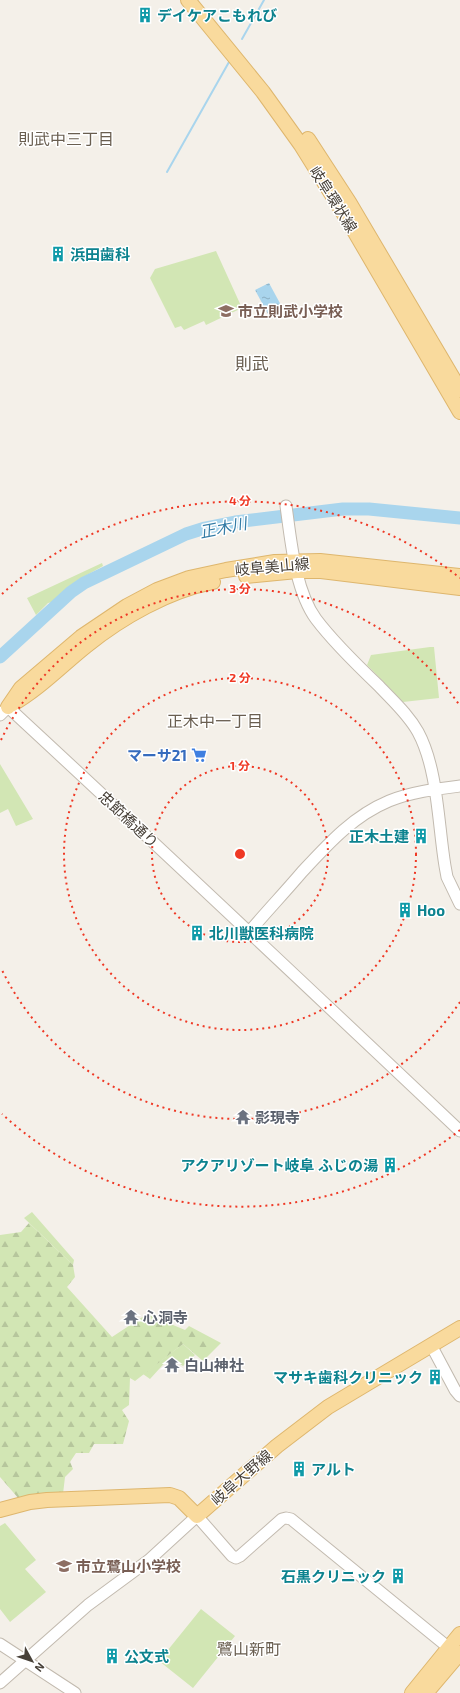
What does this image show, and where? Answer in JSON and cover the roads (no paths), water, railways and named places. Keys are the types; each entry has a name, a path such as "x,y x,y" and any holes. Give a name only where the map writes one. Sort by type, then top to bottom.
{"main road":[{"name":"岐阜環状線","path":"188,0 263,92 301,144 349,222 460,412"},
{"name":"岐阜環状線","path":"200,0 259,72 330,172 460,390"},
{"name":"岐阜美山線","path":"3,708 28,695 86,645 128,617 163,599 203,584 320,562 460,576"},
{"name":"岐阜美山線","path":"296,567 321,572 460,588"},
{"name":"岐阜大野線","path":"0,1510 30,1502 47,1500 170,1496 179,1498 197,1516 295,1431 332,1404 460,1328"},
{"path":"426,1693 456,1652 460,1634"},
{"path":"412,1693 456,1652"}],"street":[{"path":"287,512 296,567 308,604 316,619 371,679 401,709 418,732 430,764 445,866 448,878 460,904"},
{"name":"忠節橋通り","path":"3,708 250,931 381,1058 460,1131"},
{"path":"250,931 329,843 353,821 388,801 406,795 434,789 460,786"},
{"path":"431,1345 455,1390 460,1396"},
{"path":"0,1683 88,1606 149,1560 197,1516 232,1556 236,1558 282,1519 291,1519 456,1652"},
{"path":"0,1644 75,1693"}],"water":[{"path":"269,283 282,307 268,314 255,290"}],"waterway":[{"path":"242,39 264,0"},
{"path":"167,172 229,62"},
{"name":"正木川","path":"0,657 71,592 84,583 186,534 205,528 235,522 343,509 369,509 460,518"}],"place":[{"name":"デイケアこもれび","path":"145,15"},
{"name":"浜田歯科","path":"58,254"},
{"name":"市立則武小学校","path":"226,311"},
{"name":"マーサ21","path":"199,755"},
{"name":"正木土建","path":"421,836"},
{"name":"Hoo","path":"405,910"},
{"name":"北川獣医科病院","path":"197,933"},
{"name":"影現寺","path":"243,1117"},
{"name":"アクアリゾート岐阜 ふじの湯","path":"390,1165"},
{"name":"心洞寺","path":"131,1317"},
{"name":"白山神社","path":"172,1365"},
{"name":"マサキ歯科クリニック","path":"435,1377"},
{"name":"アルト","path":"299,1469"},
{"name":"市立鷺山小学校","path":"64,1566"},
{"name":"石黒クリニック","path":"398,1576"},
{"name":"公文式","path":"112,1656"}],"district":[{"name":"則武中三丁目","path":"66,138"},
{"name":"則武","path":"252,363"},
{"name":"正木中一丁目","path":"215,720"},
{"name":"鷺山新町","path":"249,1648"}]}
